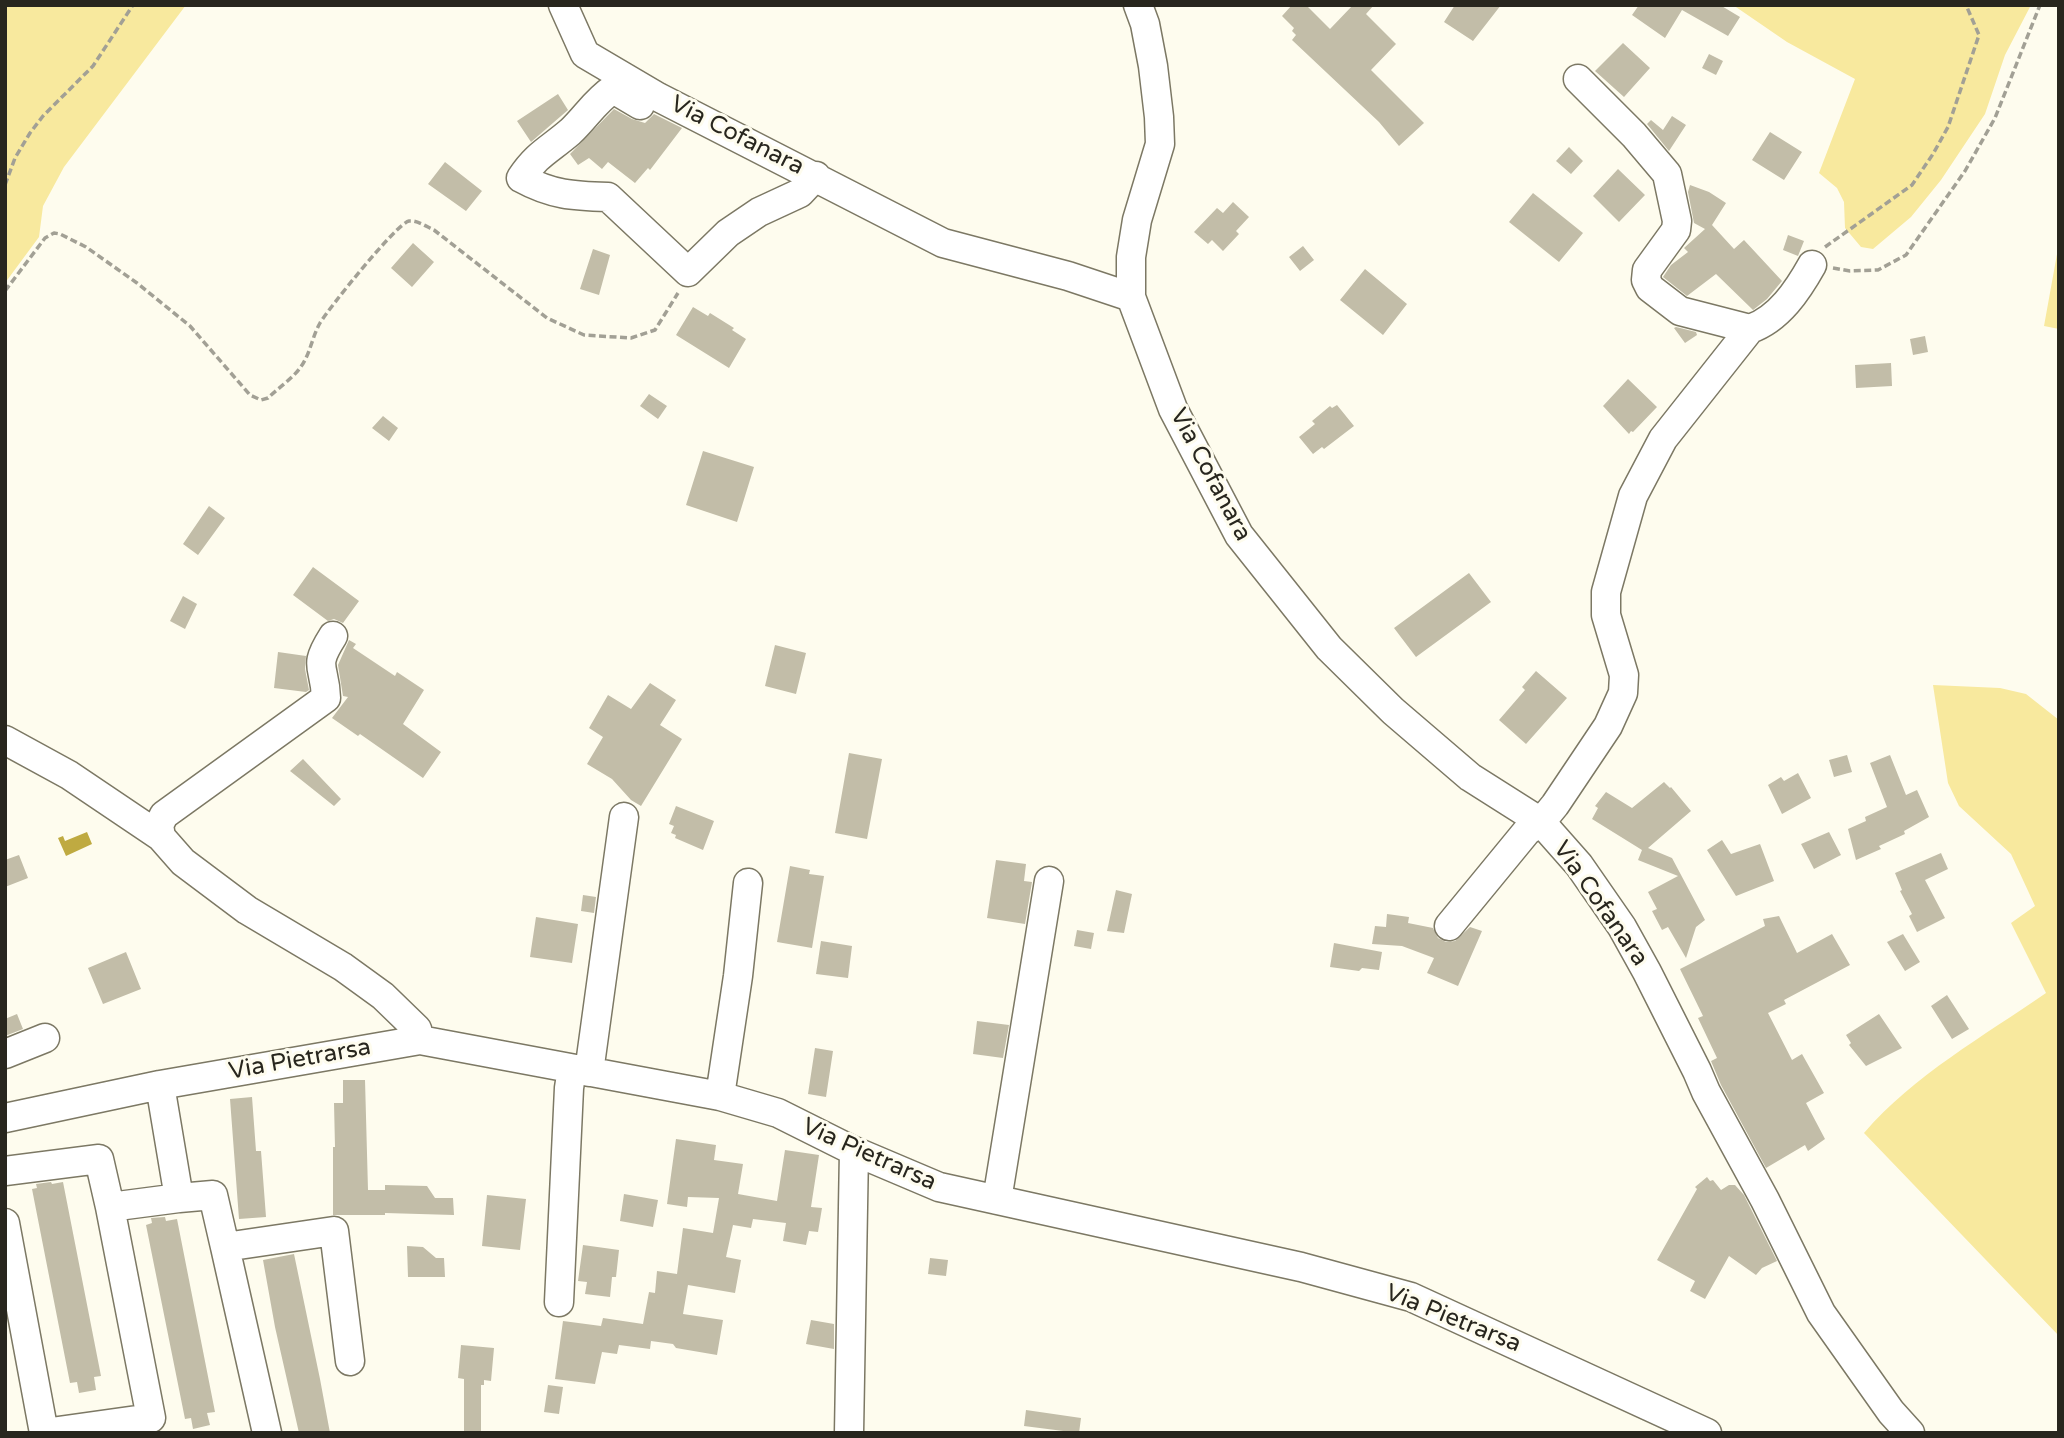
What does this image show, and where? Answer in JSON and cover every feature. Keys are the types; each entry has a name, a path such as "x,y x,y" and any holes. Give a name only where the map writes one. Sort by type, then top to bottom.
{"street":[{"name":"Via Cofanara","path":"563,5 585,54 658,97 943,243 1068,276 1131,297"},
{"name":"Via Cofanara","path":"1138,5 1145,24 1153,66 1160,144 1137,220 1131,257 1131,297 1174,409 1239,535 1329,648 1393,712 1470,777 1541,822 1579,865 1622,927 1821,1313 1891,1412 1910,1433"},
{"path":"1578,79 1634,135 1667,174 1677,221 1676,230 1647,270 1646,280 1650,288 1680,311 1750,329"},
{"name":"Via Cofanara","path":"658,97 645,108 613,89 605,94 571,131 533,160 521,178 542,189 570,196 607,197 688,272 727,233 759,212 800,193 816,176"},
{"path":"1449,926 1527,831 1541,822 1608,726 1623,693 1624,675 1606,615 1606,592 1633,496 1663,439 1750,329 1765,324 1797,291 1812,265"},
{"path":"161,836 159,825 164,815 326,698 326,686 319,663 322,652 333,636"},
{"path":"5,740 69,775 161,836 183,862 247,910 343,967 383,996 417,1029 420,1040"},
{"path":"559,1302 569,1088 581,1070 624,817"},
{"path":"997,1200 1049,881"},
{"path":"720,1096 738,976 748,883"},
{"path":"5,1054 45,1038"},
{"name":"Via Pietrarsa","path":"5,1118 160,1085 420,1040 720,1096 778,1113 854,1151 939,1187 1301,1267 1410,1297 1707,1433"},
{"path":"160,1085 179,1198"},
{"path":"849,1433 854,1151"},
{"path":"5,1171 99,1159 152,1425 44,1433 5,1223"},
{"path":"110,1207 214,1195 267,1433"},
{"path":"225,1247 334,1231 350,1361"}],"path":[{"path":"5,185 15,158 30,132 93,66 133,5"},
{"path":"1966,5 1979,35 1948,127 1933,154 1912,185 1838,236 1821,251 1812,265 1850,271 1878,270 1906,255 1965,171 1995,118 2040,5"},
{"path":"5,291 45,238 54,233 60,234 86,247 137,283 190,326 250,395 261,400 268,398 300,368 318,327 332,304 396,229 406,221 413,221 434,230 547,318 584,335 631,338 655,330 673,304 688,272"}],"shaded area":[{"path":"5,5 186,5 64,167 43,206 39,237 5,283"},
{"path":"1733,5 2031,5 2005,55 1985,114 1941,180 1911,217 1873,249 1861,247 1845,228 1844,202 1837,188 1819,173 1855,79 1787,42"},
{"path":"2059,243 2059,329 2044,326"},
{"path":"1933,685 2000,688 2026,694 2059,720 2059,1336 1864,1133 1927,1075 2046,993 2011,923 2035,906 2011,854 1959,806 1948,783"},
{"path":"87,832 92,844 66,856 58,838 63,836 65,841"}],"building":[{"path":"1292,5 1306,5 1330,29 1353,5 1374,5 1366,14 1396,44 1371,70 1424,123 1399,146 1379,122 1292,40 1296,35 1292,31 1294,28 1282,16"},
{"path":"1455,5 1501,5 1473,41 1444,22"},
{"path":"1639,5 1720,5 1740,17 1728,36 1682,10 1665,38 1632,15"},
{"path":"1623,43 1650,68 1624,97 1595,71"},
{"path":"1709,54 1723,61 1716,75 1702,68"},
{"path":"558,94 568,110 531,142 517,121"},
{"path":"614,109 645,123 654,114 682,128 650,170 648,168 635,183 608,162 602,169 589,158 578,165 570,154"},
{"path":"1672,116 1686,125 1669,151 1647,124 1651,120 1663,130"},
{"path":"1770,132 1802,152 1784,180 1752,160"},
{"path":"1569,147 1583,161 1571,174 1556,161"},
{"path":"445,162 482,191 466,211 428,184"},
{"path":"1618,169 1645,195 1619,222 1593,196"},
{"path":"1690,185 1709,192 1726,203 1712,225 1734,249 1744,240 1782,281 1767,299 1753,310 1716,274 1687,296 1663,277 1671,265 1688,252 1684,248 1705,229 1694,223 1688,192"},
{"path":"1533,193 1583,233 1559,262 1509,222"},
{"path":"1233,202 1249,217 1236,231 1239,234 1223,251 1212,240 1208,244 1194,232 1217,208 1223,213"},
{"path":"1788,235 1804,241 1798,256 1783,250"},
{"path":"413,243 434,262 412,287 391,268"},
{"path":"1303,246 1314,260 1300,271 1289,257"},
{"path":"593,249 610,255 599,295 580,289"},
{"path":"1365,269 1407,304 1383,335 1340,300"},
{"path":"693,307 708,316 710,313 746,339 729,368 676,335"},
{"path":"1674,328 1696,332 1697,335 1685,343"},
{"path":"1925,336 1928,352 1913,355 1910,339"},
{"path":"1891,363 1892,386 1856,388 1855,365"},
{"path":"1628,379 1657,407 1629,434 1603,406"},
{"path":"649,394 667,406 658,419 640,406"},
{"path":"1337,405 1354,426 1313,454 1299,437 1315,424 1312,421 1330,406 1332,408"},
{"path":"383,416 398,428 389,441 372,428"},
{"path":"703,451 754,467 737,522 686,505"},
{"path":"209,506 225,518 198,555 183,544"},
{"path":"313,567 359,601 343,623 334,619 328,621 293,595"},
{"path":"1469,573 1491,602 1416,657 1394,628"},
{"path":"183,596 197,604 185,629 170,621"},
{"path":"349,640 356,644 353,648 395,676 397,672 424,690 403,724 441,752 423,778 332,718 348,697 343,696 338,665"},
{"path":"775,645 806,653 796,694 765,686"},
{"path":"278,652 306,656 305,669 309,690 306,692 274,688"},
{"path":"1536,671 1567,698 1526,744 1499,720 1525,690 1522,687"},
{"path":"650,683 676,700 660,725 682,739 641,806 631,800 612,779 587,764 603,737 589,728 608,695 631,709"},
{"path":"849,753 882,759 867,839 835,833"},
{"path":"1847,755 1852,772 1834,777 1829,760"},
{"path":"1890,755 1906,795 1917,790 1929,817 1904,831 1905,834 1879,846 1881,849 1856,860 1848,829 1887,807 1870,763"},
{"path":"303,759 341,799 334,806 290,771"},
{"path":"1798,773 1811,798 1782,814 1768,785 1781,777 1784,781"},
{"path":"1664,782 1691,811 1648,848 1672,858 1705,920 1696,927 1686,958 1668,927 1662,930 1652,911 1657,909 1648,892 1678,876 1638,860 1642,850 1592,819 1598,808 1595,806 1606,792 1632,808"},
{"path":"676,806 714,821 703,850 675,838 676,835 671,833 674,826 669,824"},
{"path":"1829,832 1841,855 1814,869 1801,844"},
{"path":"1722,840 1731,854 1760,844 1774,881 1736,896 1707,850"},
{"path":"1941,853 1948,869 1925,880 1945,918 1917,932 1895,873"},
{"path":"19,855 28,878 5,887 5,860"},
{"path":"996,860 1026,864 1024,881 1032,882 1025,924 987,918"},
{"path":"790,866 810,870 809,874 824,876 812,948 777,942"},
{"path":"1116,890 1132,894 1124,933 1107,931"},
{"path":"583,895 596,897 594,913 581,911"},
{"path":"1387,914 1409,917 1408,923 1433,928 1438,938 1446,942 1455,941 1470,927 1482,931 1458,986 1427,973 1434,958 1402,946 1372,944 1375,926 1386,927"},
{"path":"1779,916 1797,953 1832,934 1850,965 1784,1000 1786,1004 1768,1013 1792,1060 1802,1054 1824,1093 1806,1103 1825,1139 1808,1151 1805,1145 1766,1168 1721,1085 1711,1061 1717,1058 1698,1018 1703,1016 1680,969 1765,926 1763,919"},
{"path":"536,917 578,924 572,963 530,957"},
{"path":"1077,930 1094,933 1091,949 1074,946"},
{"path":"1903,934 1920,962 1905,971 1887,942"},
{"path":"821,941 852,946 848,978 816,974"},
{"path":"1334,943 1382,952 1379,970 1362,968 1359,971 1330,967"},
{"path":"126,952 141,989 103,1004 88,968"},
{"path":"1947,995 1969,1029 1952,1039 1931,1006"},
{"path":"17,1014 23,1029 5,1036 5,1019"},
{"path":"1879,1014 1902,1048 1866,1066 1849,1045 1851,1043 1846,1035"},
{"path":"977,1021 1009,1025 1003,1058 973,1054"},
{"path":"815,1048 833,1051 826,1097 808,1094"},
{"path":"343,1080 365,1080 368,1190 385,1190 385,1185 427,1186 435,1198 453,1198 454,1215 333,1215 334,1103 343,1103"},
{"path":"252,1097 256,1151 261,1151 266,1217 239,1219 230,1099"},
{"path":"676,1139 716,1145 714,1160 743,1164 738,1194 777,1201 785,1150 819,1155 811,1207 822,1208 818,1232 809,1231 806,1245 783,1241 786,1223 753,1219 751,1228 733,1225 726,1257 741,1260 735,1293 688,1285 683,1314 723,1320 717,1355 651,1341 650,1349 619,1345 617,1354 602,1352 595,1384 555,1379 563,1321 601,1326 603,1318 643,1324 649,1292 655,1293 657,1271 677,1274 683,1228 713,1233 719,1198 688,1197 687,1207 667,1204"},
{"path":"1707,1177 1721,1190 1735,1185 1744,1195 1777,1261 1762,1268 1756,1275 1729,1256 1705,1299 1690,1291 1695,1281 1657,1260 1697,1189 1695,1187"},
{"path":"63,1182 101,1376 94,1377 96,1390 79,1393 77,1382 70,1383 32,1189 37,1188 36,1184"},
{"path":"624,1194 658,1200 653,1227 620,1221"},
{"path":"487,1195 526,1199 520,1250 482,1246"},
{"path":"165,1217 166,1221 177,1219 215,1412 207,1413 210,1425 193,1429 191,1418 185,1419 146,1225 152,1223 151,1218"},
{"path":"583,1245 619,1250 616,1277 612,1277 610,1297 585,1294 587,1282 578,1281"},
{"path":"407,1246 423,1247 436,1258 444,1258 445,1277 408,1277"},
{"path":"294,1254 330,1433 299,1433 275,1327 263,1260"},
{"path":"930,1258 948,1260 946,1276 928,1274"},
{"path":"811,1320 834,1324 834,1349 806,1344"},
{"path":"461,1345 494,1348 491,1381 484,1380 484,1385 481,1385 481,1433 464,1433 464,1379 458,1378"},
{"path":"548,1385 563,1387 559,1414 544,1412"},
{"path":"1026,1410 1081,1418 1079,1433 1024,1426"}]}
